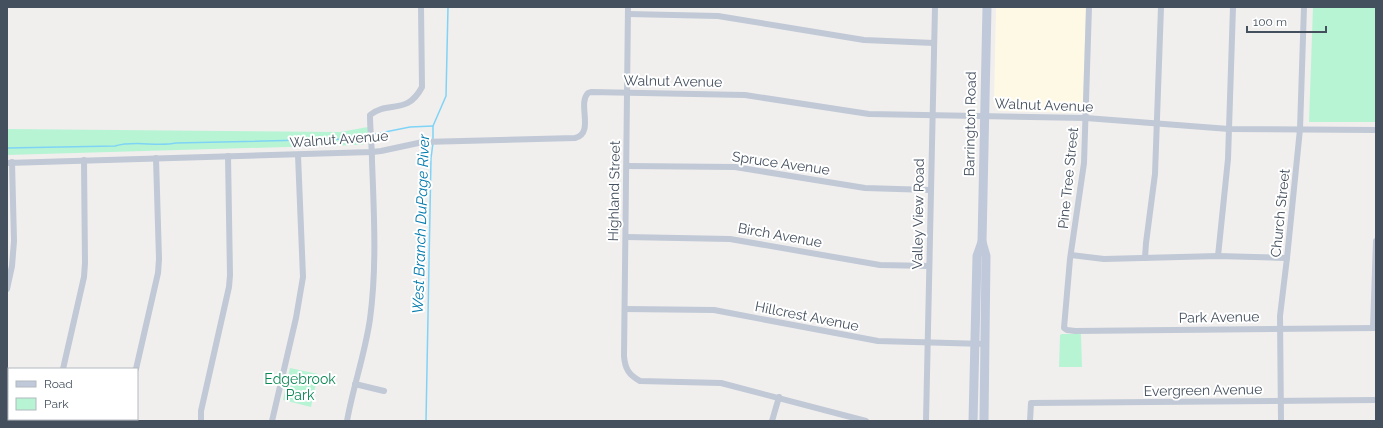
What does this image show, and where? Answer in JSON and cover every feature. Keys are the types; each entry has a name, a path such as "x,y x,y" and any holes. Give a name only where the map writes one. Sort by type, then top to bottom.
{"main road":[{"name":"Barrington Road","path":"984,421 977,256 982,242 987,7"},
{"name":"Barrington Road","path":"973,421 980,344"}],"street":[{"path":"347,421 370,321 374,270 370,115 375,112 404,105 410,102 416,98 422,87 421,7"},
{"name":"Highland Street","path":"628,7 625,367 633,377 640,381 721,383 779,398"},
{"name":"Valley View Road","path":"926,421 935,7"},
{"name":"Pine Tree Street","path":"1064,328 1071,255 1084,163 1089,7"},
{"path":"1145,258 1155,174 1161,7"},
{"path":"1218,256 1227,178 1233,7"},
{"name":"Church Street","path":"1281,421 1280,316 1300,130 1304,7"},
{"path":"628,14 718,16 864,40 934,43"},
{"name":"Walnut Avenue","path":"10,162 372,152 423,142 578,137 582,134 584,129 585,98 588,93 627,92 745,95 870,114 1086,118 1229,129 1376,130"},
{"path":"272,421 296,318 303,277 298,155"},
{"path":"201,421 201,410 229,287 228,156"},
{"path":"136,368 158,273 159,259 156,158"},
{"path":"63,368 84,277 84,160"},
{"path":"7,289 12,266 14,241 10,162"},
{"name":"Spruce Avenue","path":"627,166 735,167 865,188 930,190"},
{"name":"Birch Avenue","path":"626,237 730,239 880,265 929,266"},
{"path":"7,241 14,241"},
{"path":"1374,328 1376,241"},
{"path":"1071,255 1097,258 1218,256 1287,258"},
{"name":"Hillcrest Avenue","path":"625,309 714,310 878,342 980,344"},
{"name":"Park Avenue","path":"1064,328 1074,331 1374,328"},
{"path":"355,384 384,391"},
{"path":"772,421 779,398 866,421"},
{"name":"Evergreen Avenue","path":"1030,421 1031,403 1376,400"}],"shaded area":[{"path":"996,7 1086,7 1083,107 1080,112 997,110 994,104"}],"green space":[{"path":"1313,7 1376,7 1376,122 1309,122"},
{"path":"368,127 369,142 354,145 7,155 7,129 340,132"},
{"path":"1081,334 1082,367 1059,367 1060,335"},
{"name":"Edgebrook Park","path":"290,368 318,374 311,407 283,400"}],"waterway":[{"name":"West Branch DuPage River","path":"433,139 433,126 446,96 448,7"},
{"path":"375,134 410,127 433,126"},
{"path":"7,148 348,139 368,136"},
{"name":"West Branch DuPage River","path":"426,421 431,158 433,143"}]}
